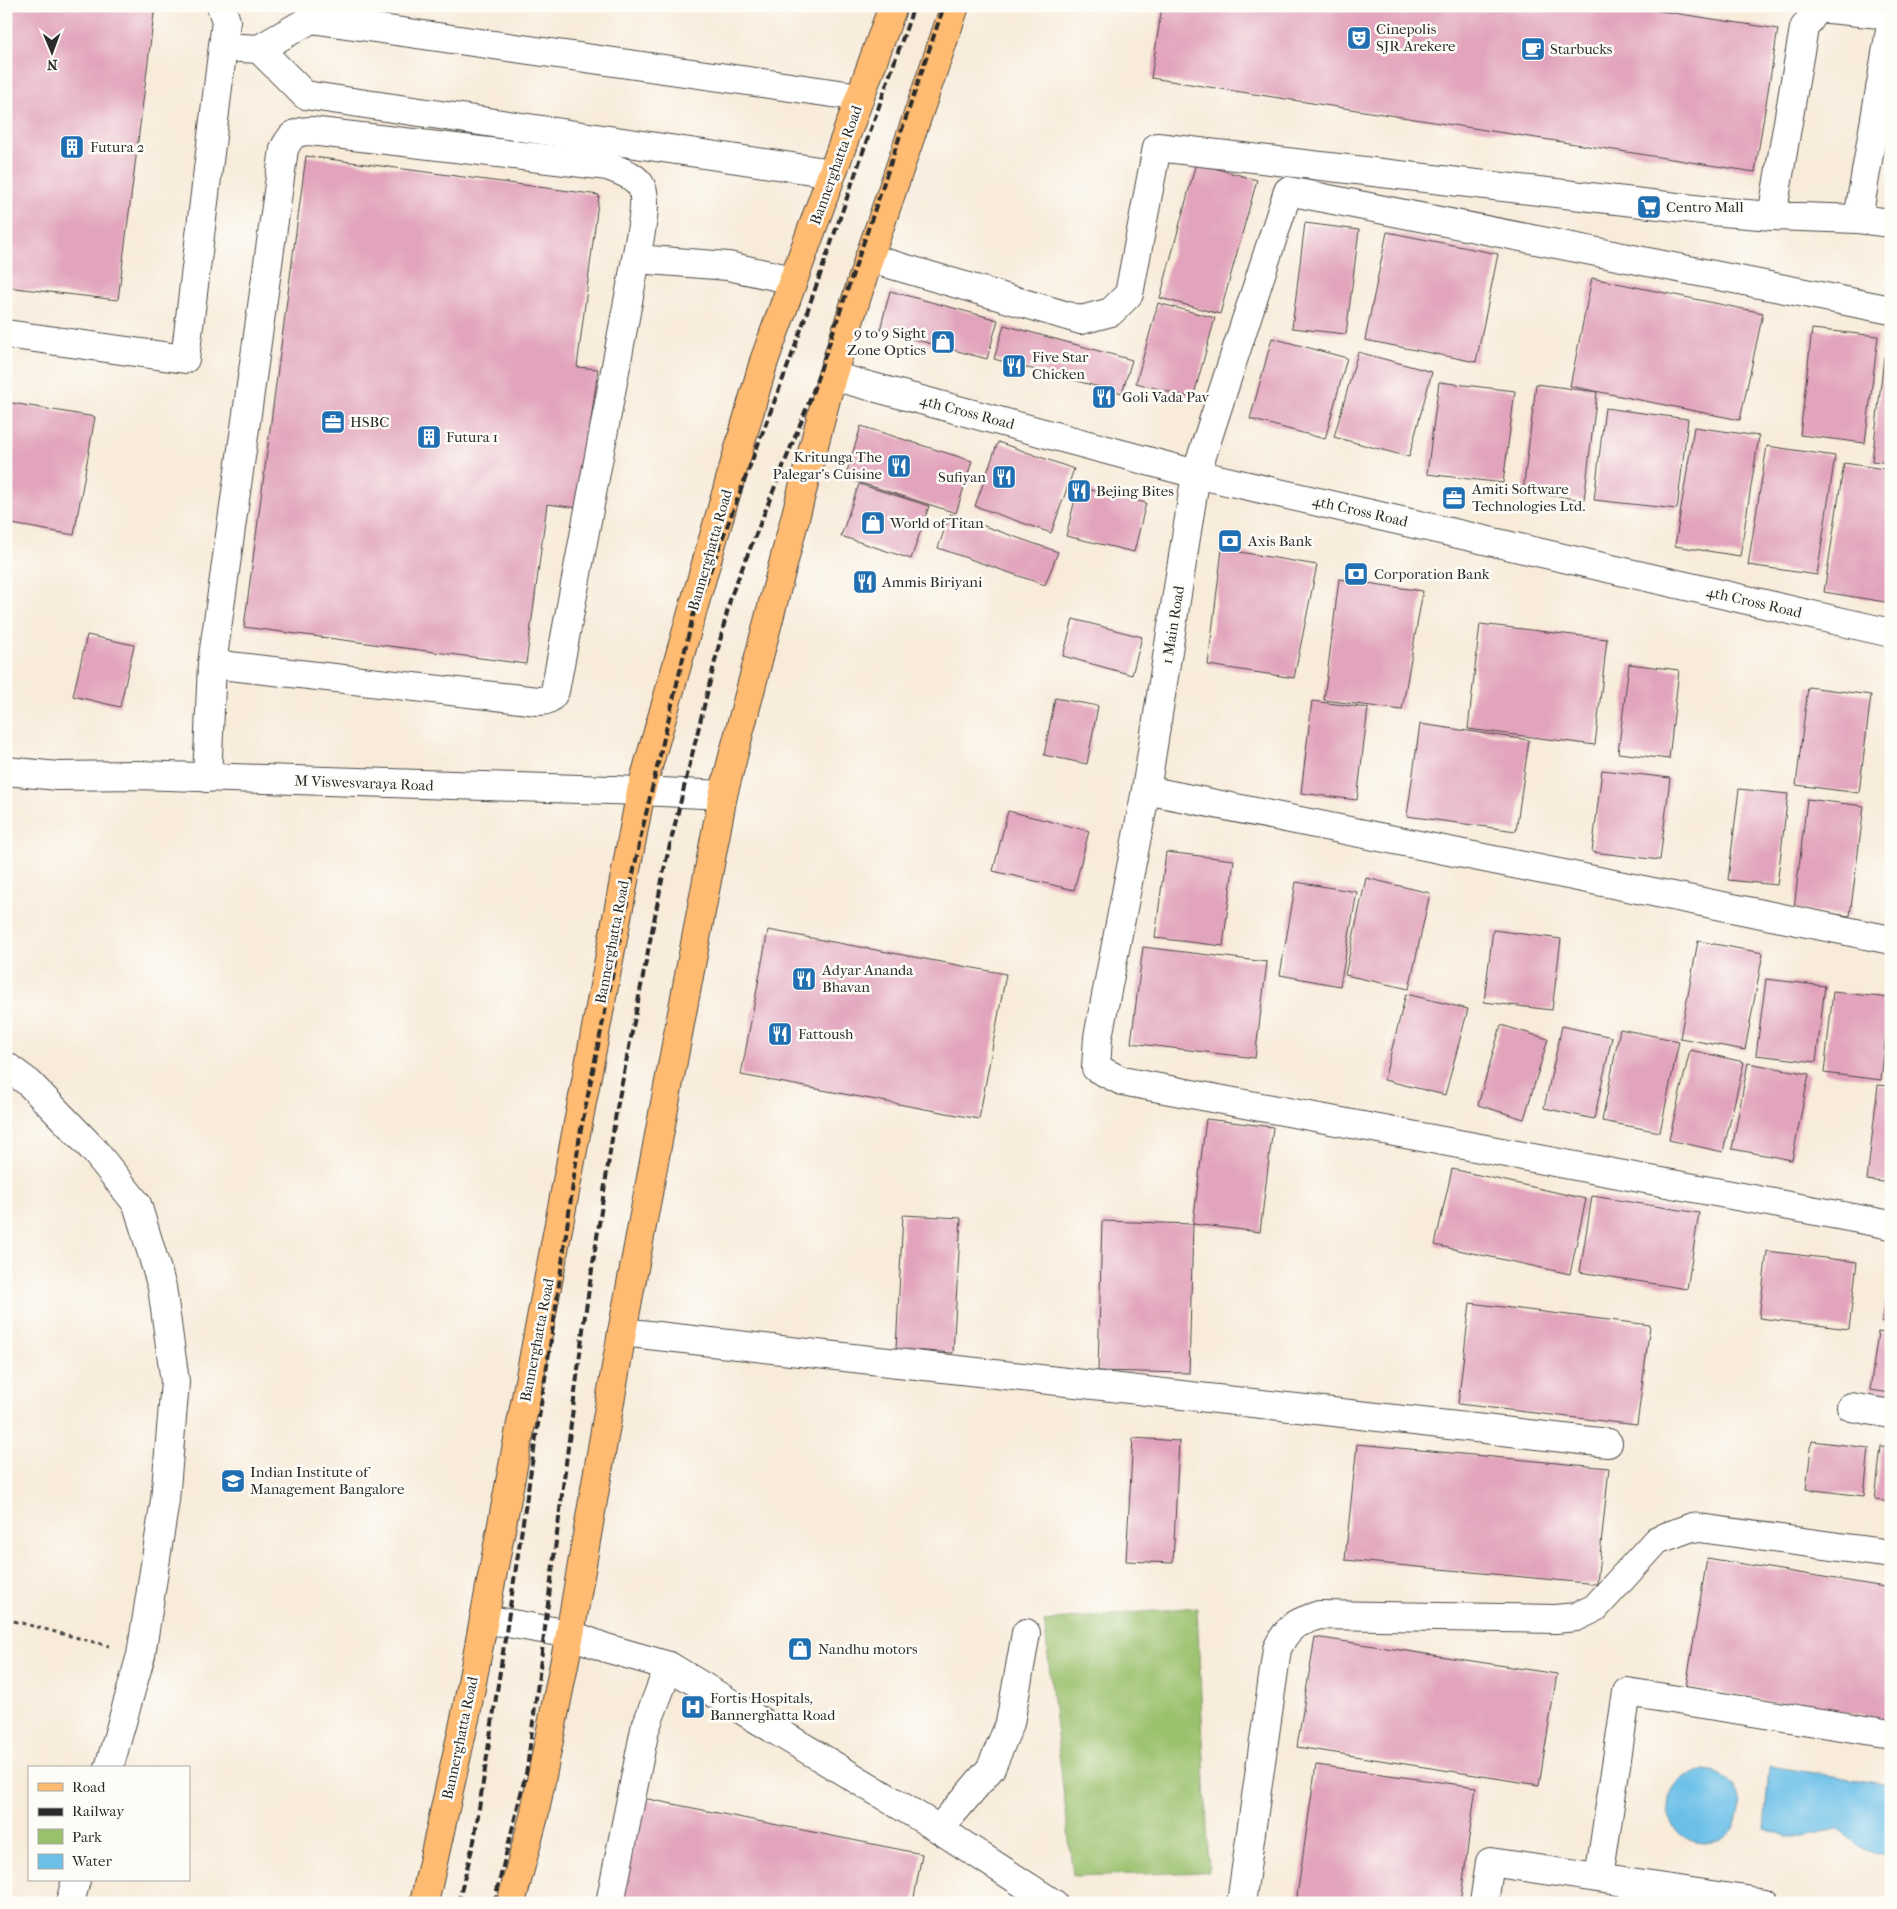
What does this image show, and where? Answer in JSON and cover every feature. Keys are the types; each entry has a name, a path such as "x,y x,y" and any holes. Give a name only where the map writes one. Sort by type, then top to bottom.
{"main road":[{"name":"Bannerghatta Road","path":"424,1903 466,1714 641,791 764,361 893,6"},
{"path":"511,1903 534,1816 570,1634 622,1332 723,795 832,376 869,258 955,6"}],"street":[{"path":"6,334 185,359 226,21 222,6"},
{"path":"1772,216 1804,28 1818,8 1891,15"},
{"path":"223,47 259,49 311,19 860,96"},
{"path":"1858,219 1891,24"},
{"path":"259,49 305,95 832,174"},
{"path":"207,778 212,664 284,148 290,137 299,132 310,131 608,166 629,174 641,185 644,199 636,259 555,691 552,697 546,701 538,701 212,664"},
{"path":"869,258 1081,320 1111,312 1129,294 1158,147 1772,216 1858,219 1891,223"},
{"name":"1 Main Road","path":"1891,310 1288,191 1196,474 1146,790 1098,1037 1096,1068 1122,1081 1891,1225"},
{"path":"636,259 728,266 793,280"},
{"name":"4th Cross Road","path":"832,376 1196,474 1891,633"},
{"name":"M Viswesvaraya Road","path":"6,771 58,776 136,775 723,795"},
{"path":"1146,790 1891,940"},
{"path":"6,1066 29,1083 93,1149 137,1204 162,1287 175,1382 165,1500 142,1655 110,1766"},
{"path":"622,1332 1608,1443"},
{"path":"1851,1407 1891,1414"},
{"path":"1241,1903 1277,1649 1284,1634 1301,1621 1318,1615 1555,1619 1576,1617 1595,1608 1657,1540 1692,1527 1891,1554"},
{"path":"484,1619 570,1634 606,1648 670,1666 939,1830 1053,1903"},
{"path":"939,1830 991,1768 1010,1723 1026,1633"},
{"path":"610,1903 645,1729 670,1666"},
{"path":"1599,1878 1627,1692 1891,1734"},
{"path":"1484,1903 1490,1862 1765,1903"},
{"path":"70,1903 75,1882"}],"path":[{"path":"6,1619 142,1655"}],"green space":[{"path":"1197,1607 1209,1872 1073,1876 1044,1621"}],"water":[{"path":"1770,1766 1891,1785 1891,1856 1868,1851 1838,1830 1804,1837 1786,1837 1765,1829"},
{"path":"1704,1771 1724,1777 1734,1787 1740,1807 1734,1827 1724,1837 1704,1843 1684,1837 1674,1827 1668,1807 1674,1787 1684,1777"}],"building":[{"name":"Futura 2","path":"6,6 155,6 118,300 6,287"},
{"path":"1162,6 1628,6 1778,29 1755,172 1151,78"},
{"name":"Futura 1","path":"306,156 599,195 577,367 598,369 579,508 547,504 526,664 244,627"},
{"path":"1196,163 1257,180 1220,314 1160,298"},
{"path":"1305,223 1359,230 1346,334 1292,328"},
{"path":"1387,232 1498,254 1476,362 1365,340"},
{"path":"1592,278 1763,313 1740,420 1570,386"},
{"path":"890,291 998,320 987,359 880,330"},
{"path":"1158,303 1215,318 1193,398 1136,383"},
{"path":"1004,325 1132,360 1122,393 994,359"},
{"path":"1812,329 1878,336 1865,443 1800,435"},
{"path":"1272,338 1347,358 1325,439 1250,419"},
{"path":"1358,352 1432,372 1409,457 1334,437"},
{"path":"1884,357 1891,357 1891,463 1872,461"},
{"path":"1439,382 1515,391 1503,483 1427,474"},
{"path":"1536,384 1597,392 1584,500 1523,492"},
{"path":"6,402 95,417 74,535 6,523"},
{"path":"1605,408 1688,419 1677,509 1594,500"},
{"path":"861,426 972,461 956,513 845,478"},
{"path":"1694,427 1759,436 1740,556 1675,546"},
{"path":"998,442 1074,469 1051,533 975,506"},
{"path":"1767,446 1835,456 1817,575 1748,565"},
{"path":"1844,463 1891,470 1891,603 1824,592"},
{"path":"859,484 929,506 911,559 841,536"},
{"path":"1078,487 1146,503 1134,552 1066,536"},
{"path":"950,514 1058,552 1045,585 938,548"},
{"path":"1222,549 1317,565 1294,678 1208,665"},
{"path":"1339,579 1423,591 1402,710 1324,700"},
{"path":"1073,619 1142,637 1132,675 1063,656"},
{"path":"1480,624 1607,639 1595,745 1468,729"},
{"path":"87,635 134,645 120,707 73,696"},
{"path":"1629,664 1679,670 1669,759 1618,753"},
{"path":"1808,687 1871,695 1859,793 1796,785"},
{"path":"1055,698 1098,706 1087,764 1044,755"},
{"path":"1312,701 1368,708 1357,800 1301,793"},
{"path":"1420,724 1529,740 1516,831 1407,816"},
{"path":"1602,770 1670,778 1660,860 1592,852"},
{"path":"1739,789 1788,794 1777,885 1728,880"},
{"path":"1807,799 1864,806 1850,916 1794,909"},
{"path":"1008,811 1089,831 1074,890 993,871"},
{"path":"1166,852 1234,860 1223,946 1155,938"},
{"path":"1366,878 1430,893 1409,989 1345,975"},
{"path":"1296,882 1357,892 1340,986 1280,975"},
{"path":"768,930 1006,974 979,1119 741,1075"},
{"path":"1493,930 1561,939 1552,1010 1484,1002"},
{"path":"1698,941 1763,953 1745,1050 1680,1038"},
{"path":"1143,947 1267,962 1255,1058 1131,1043"},
{"path":"1766,979 1825,986 1816,1062 1756,1055"},
{"path":"1833,992 1890,998 1881,1080 1824,1073"},
{"path":"1406,994 1468,1009 1445,1095 1384,1080"},
{"path":"1501,1025 1548,1039 1524,1119 1478,1105"},
{"path":"1562,1026 1612,1037 1594,1119 1544,1108"},
{"path":"1620,1029 1679,1041 1660,1132 1602,1121"},
{"path":"1690,1050 1744,1062 1723,1152 1669,1140"},
{"path":"1748,1063 1809,1074 1792,1160 1732,1149"},
{"path":"1878,1085 1891,1086 1891,1183 1867,1180"},
{"path":"1206,1119 1273,1127 1260,1232 1193,1224"},
{"path":"1452,1169 1586,1199 1570,1274 1435,1245"},
{"path":"1592,1196 1699,1213 1687,1289 1580,1272"},
{"path":"903,1215 961,1218 953,1353 896,1349"},
{"path":"1102,1221 1193,1224 1189,1373 1098,1371"},
{"path":"1767,1251 1857,1262 1849,1329 1759,1318"},
{"path":"1891,1278 1891,1324 1882,1322"},
{"path":"1470,1303 1650,1325 1637,1425 1458,1404"},
{"path":"1878,1332 1891,1334 1891,1393 1870,1390"},
{"path":"1133,1438 1179,1441 1173,1563 1126,1561"},
{"path":"1812,1441 1869,1448 1864,1496 1806,1489"},
{"path":"1357,1444 1609,1468 1597,1584 1345,1560"},
{"path":"1881,1446 1891,1447 1891,1502 1875,1500"},
{"path":"1707,1558 1891,1588 1891,1720 1686,1687"},
{"path":"1315,1637 1557,1674 1539,1785 1297,1747"},
{"path":"1316,1765 1476,1787 1460,1903 1296,1903"},
{"path":"643,1798 922,1854 913,1903 622,1903"}],"railway":[{"path":"458,1903 474,1841 554,1320 580,1134 641,835 693,616 792,355 914,6"},
{"path":"494,1903 527,1769 584,1322 616,1113 665,865 731,596 811,397 944,6"}],"place":[{"name":"Cinepolis SJR Arekere","path":"1359,38"},
{"name":"Starbucks","path":"1533,49"},
{"name":"Futura 2","path":"72,147"},
{"name":"Centro Mall","path":"1649,207"},
{"name":"9 to 9 Sight Zone Optics","path":"943,342"},
{"name":"Five Star Chicken","path":"1014,366"},
{"name":"Goli Vada Pav","path":"1104,397"},
{"name":"HSBC","path":"333,422"},
{"name":"Futura 1","path":"429,437"},
{"name":"Kritunga The Palegar's Cuisine","path":"899,466"},
{"name":"Sufiyan","path":"1004,477"},
{"name":"Bejing Bites","path":"1079,491"},
{"name":"Amiti Software Technologies Ltd.","path":"1454,498"},
{"name":"World of Titan","path":"873,523"},
{"name":"Axis Bank","path":"1230,541"},
{"name":"Corporation Bank","path":"1356,574"},
{"name":"Ammis Biriyani","path":"865,582"},
{"name":"Adyar Ananda Bhavan","path":"804,979"},
{"name":"Fattoush","path":"780,1034"},
{"name":"Indian Institute of Management Bangalore","path":"233,1481"},
{"name":"Nandhu motors","path":"800,1649"},
{"name":"Fortis Hospitals, Bannerghatta Road","path":"693,1707"}]}
